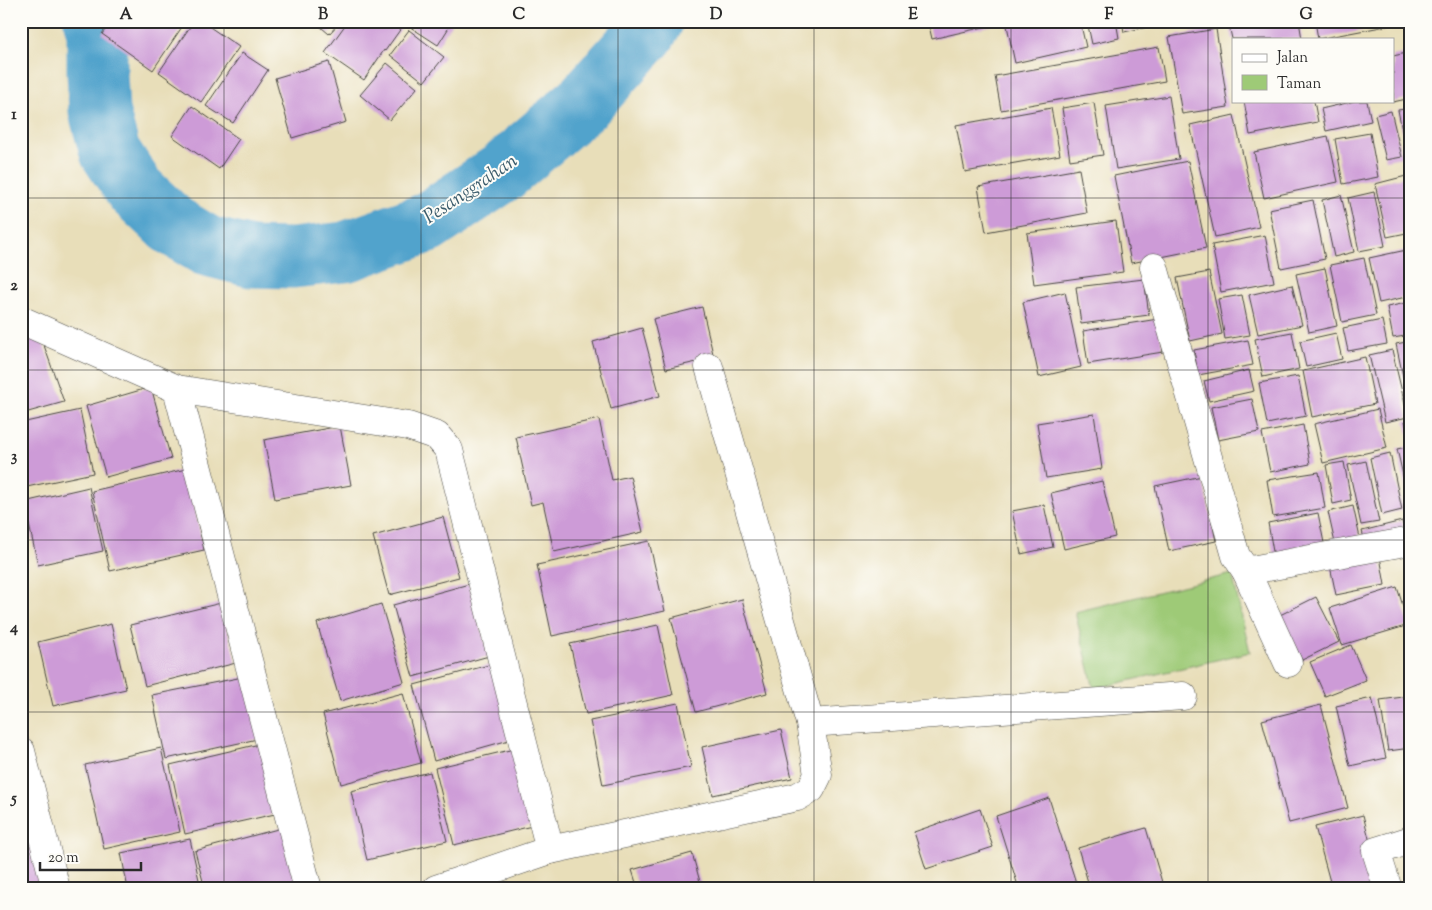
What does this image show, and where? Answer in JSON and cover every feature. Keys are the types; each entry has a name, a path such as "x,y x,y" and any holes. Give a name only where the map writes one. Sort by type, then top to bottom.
{"street":[{"path":"1154,266 1236,556 1246,571 1288,663"},
{"path":"21,320 178,389 408,426 437,436 449,450 550,850"},
{"path":"436,889 550,850 797,797 811,789 818,775 810,723 708,367"},
{"path":"178,389 308,889"},
{"path":"1246,571 1411,541"},
{"path":"810,723 1183,696"},
{"path":"21,751 56,889"},
{"path":"1388,889 1376,851 1411,840"}],"green space":[{"path":"1232,574 1250,652 1094,689 1075,612"}],"building":[{"path":"111,21 186,21 153,70 102,34"},
{"path":"194,21 201,21 239,47 201,102 159,72"},
{"path":"314,21 341,21 329,34"},
{"path":"348,21 395,21 402,27 364,80 325,53"},
{"path":"401,21 453,21 438,45"},
{"path":"928,21 997,21 997,24 932,39"},
{"path":"1006,21 1080,21 1086,47 1015,63"},
{"path":"1087,21 1116,21 1119,38 1092,44"},
{"path":"1122,21 1172,21 1172,22 1124,32"},
{"path":"1252,21 1299,21 1302,38 1232,39 1229,25"},
{"path":"1315,21 1401,21 1402,23 1323,38 1318,38"},
{"path":"1406,21 1411,21 1411,43 1410,43"},
{"path":"1216,29 1228,107 1182,114 1169,37"},
{"path":"409,30 444,57 424,82 390,55"},
{"path":"1159,47 1165,81 1001,110 995,76"},
{"path":"1411,52 1411,98 1394,102 1394,56"},
{"path":"242,53 268,70 233,123 206,106"},
{"path":"329,62 346,122 292,138 275,78"},
{"path":"387,63 417,88 390,120 360,95"},
{"path":"1169,96 1179,159 1116,169 1106,106"},
{"path":"1244,102 1314,102 1318,122 1250,135"},
{"path":"1351,102 1367,102 1371,121 1326,131 1321,109"},
{"path":"1094,103 1103,155 1070,160 1062,108"},
{"path":"192,106 239,139 219,169 172,136"},
{"path":"1051,108 1060,155 965,172 956,125"},
{"path":"1411,108 1411,139 1404,140 1398,110"},
{"path":"1391,111 1402,157 1386,160 1375,115"},
{"path":"1234,115 1259,227 1215,237 1190,125"},
{"path":"1370,133 1378,177 1343,184 1335,139"},
{"path":"1328,136 1338,182 1264,198 1254,152"},
{"path":"1411,147 1411,161 1410,161 1407,148"},
{"path":"1188,161 1206,248 1131,263 1114,176"},
{"path":"1079,169 1087,213 986,232 978,187"},
{"path":"1406,176 1411,197 1411,232 1387,237 1375,184"},
{"path":"1374,192 1385,246 1359,251 1348,198"},
{"path":"1341,195 1354,252 1334,257 1322,200"},
{"path":"1313,200 1325,259 1281,268 1269,209"},
{"path":"1116,221 1123,272 1034,284 1027,233"},
{"path":"1265,235 1274,282 1221,292 1212,245"},
{"path":"1411,249 1411,296 1379,303 1369,258"},
{"path":"1364,258 1376,315 1342,322 1330,265"},
{"path":"1325,268 1337,326 1309,332 1296,274"},
{"path":"1209,272 1222,334 1190,341 1177,278"},
{"path":"1144,279 1149,315 1081,324 1076,287"},
{"path":"1292,285 1302,325 1258,334 1249,295"},
{"path":"1065,292 1081,367 1039,377 1023,302"},
{"path":"1242,295 1250,335 1225,339 1218,299"},
{"path":"1411,302 1411,335 1393,338 1387,307"},
{"path":"702,307 714,358 666,369 653,319"},
{"path":"1158,319 1163,352 1088,364 1083,331"},
{"path":"1382,320 1387,344 1348,351 1343,328"},
{"path":"21,327 41,337 64,402 21,414"},
{"path":"642,328 660,396 611,409 593,342"},
{"path":"1292,332 1299,369 1263,377 1255,339"},
{"path":"1336,333 1342,359 1306,367 1300,341"},
{"path":"1248,340 1253,365 1198,375 1194,350"},
{"path":"1411,341 1411,394 1407,395 1396,344"},
{"path":"1392,350 1408,417 1385,422 1369,355"},
{"path":"1365,357 1375,404 1312,417 1303,371"},
{"path":"1249,370 1254,391 1209,401 1204,381"},
{"path":"1298,376 1306,416 1267,424 1259,383"},
{"path":"151,387 171,459 106,477 86,406"},
{"path":"1252,399 1259,432 1218,440 1211,407"},
{"path":"1378,409 1387,448 1323,463 1314,424"},
{"path":"80,410 93,473 22,488 21,423"},
{"path":"1094,414 1102,469 1046,478 1037,423"},
{"path":"599,419 612,480 630,476 643,532 554,552 543,502 531,505 516,437"},
{"path":"1411,420 1411,442 1410,442 1405,421"},
{"path":"1303,425 1310,464 1270,472 1262,433"},
{"path":"340,426 351,485 275,499 264,440"},
{"path":"1411,446 1411,501 1409,502 1397,449"},
{"path":"1390,453 1402,510 1382,515 1370,458"},
{"path":"1366,461 1379,522 1361,525 1348,465"},
{"path":"1344,462 1351,500 1333,504 1326,465"},
{"path":"186,469 204,550 110,571 92,491"},
{"path":"1319,472 1325,508 1273,517 1267,480"},
{"path":"1202,476 1216,541 1169,551 1155,486"},
{"path":"1102,481 1115,537 1064,549 1051,493"},
{"path":"89,487 103,551 38,565 24,502"},
{"path":"1044,505 1053,547 1021,554 1012,511"},
{"path":"1353,506 1362,547 1337,552 1328,512"},
{"path":"1318,513 1326,553 1275,563 1268,523"},
{"path":"443,517 459,577 389,595 373,536"},
{"path":"1402,521 1407,538 1367,549 1362,531"},
{"path":"649,541 665,611 552,636 537,565"},
{"path":"1379,551 1385,585 1336,595 1329,561"},
{"path":"469,584 489,656 413,677 393,605"},
{"path":"1397,587 1409,625 1342,645 1330,608"},
{"path":"1316,597 1339,642 1302,660 1280,615"},
{"path":"742,599 767,693 696,712 671,618"},
{"path":"221,603 236,663 145,686 130,625"},
{"path":"381,604 404,682 340,701 317,623"},
{"path":"111,624 126,689 53,706 38,642"},
{"path":"658,625 673,695 586,714 570,644"},
{"path":"1351,645 1366,680 1325,696 1310,662"},
{"path":"500,662 520,737 434,761 414,685"},
{"path":"248,676 262,738 166,759 152,695"},
{"path":"403,693 421,763 341,784 323,714"},
{"path":"1411,696 1411,748 1388,751 1380,700"},
{"path":"1372,698 1386,758 1350,766 1336,706"},
{"path":"678,703 691,767 603,785 590,721"},
{"path":"1321,705 1348,808 1289,823 1262,720"},
{"path":"781,730 792,778 713,795 702,747"},
{"path":"268,742 284,812 185,834 170,765"},
{"path":"161,748 180,832 104,849 85,765"},
{"path":"518,748 536,825 454,845 435,768"},
{"path":"430,772 447,841 367,860 351,791"},
{"path":"21,792 45,882 21,887"},
{"path":"1049,798 1078,889 1019,889 996,816"},
{"path":"980,809 993,847 926,869 914,832"},
{"path":"1363,815 1381,885 1366,889 1332,889 1315,827"},
{"path":"289,826 305,889 205,889 195,851"},
{"path":"1146,828 1164,889 1090,889 1078,848"},
{"path":"190,839 201,889 128,889 121,853"},
{"path":"692,853 702,889 638,889 632,870"}],"waterway":[{"name":"Pesanggrahan","path":"94,21 97,33 99,111 110,152 135,190 172,225 207,246 251,257 293,258 345,252 427,223 503,172 583,103 646,33 653,21"}]}
